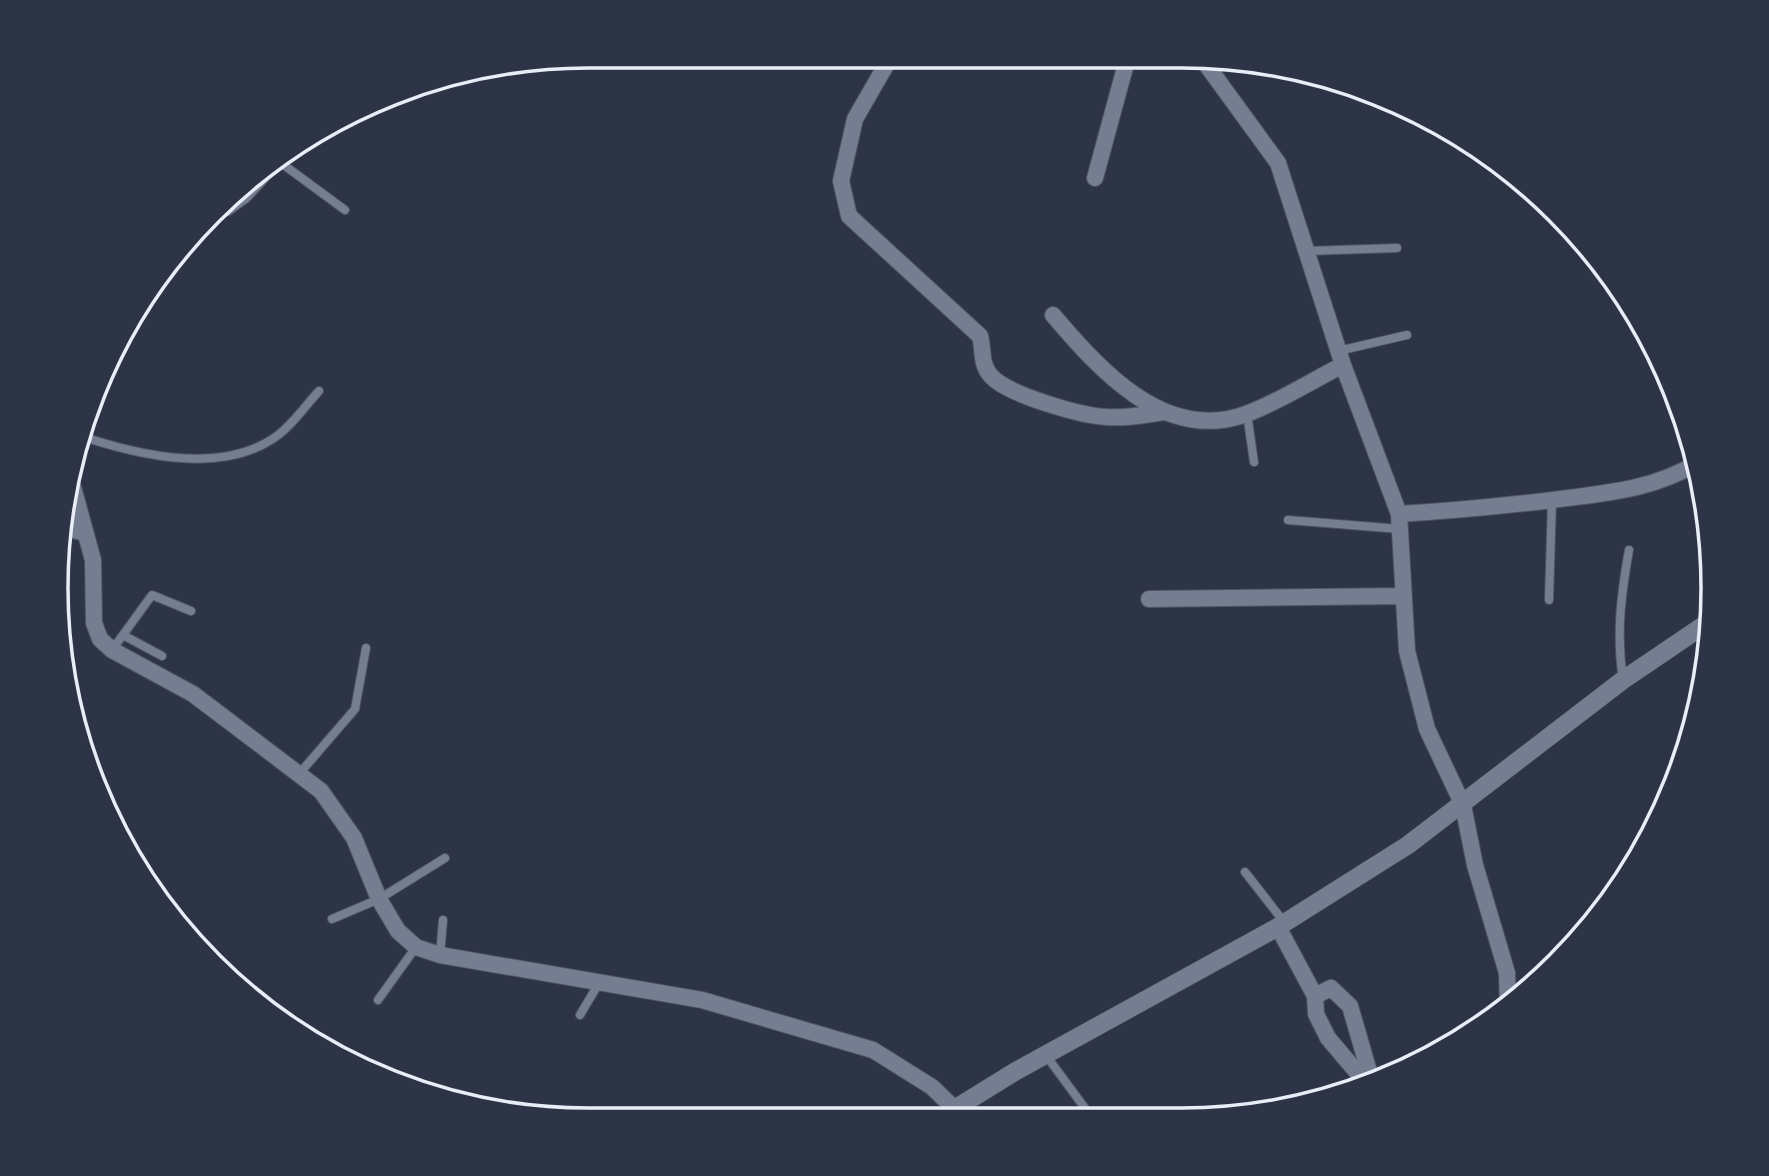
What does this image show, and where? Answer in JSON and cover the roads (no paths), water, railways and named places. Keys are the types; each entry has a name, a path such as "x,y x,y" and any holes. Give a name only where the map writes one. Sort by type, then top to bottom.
{"street":[{"path":"884,68 855,119 841,181 849,216 980,336 982,360 991,377 1014,391 1075,411 1107,417 1166,412"},
{"path":"1095,178 1125,68"},
{"path":"1209,69 1278,163 1340,358 1399,521 1407,651 1427,729 1463,805 1475,865 1507,973 1508,992"},
{"path":"1053,315 1097,367 1140,398 1166,412 1186,418 1219,419 1247,414 1340,358"},
{"path":"1399,521 1650,484 1686,468"},
{"path":"76,499 93,560 94,623 100,639 112,650 193,694 321,791 354,838 379,899 398,931 416,947 440,955 702,1000 873,1050 932,1087 948,1108"},
{"path":"72,529 85,533"},
{"path":"1149,599 1404,596"},
{"path":"964,1108 1045,1054 1281,925 1408,845 1623,680 1699,628"},
{"path":"1281,925 1315,996 1316,1014 1328,1038 1360,1076"},
{"path":"1315,996 1331,988 1350,1006 1369,1072"}],"lane":[{"path":"285,166 345,210"},
{"path":"1306,251 1397,248"},
{"path":"1340,358 1407,335"},
{"path":"91,438 176,457 204,459 251,451 277,437 319,391"},
{"path":"1247,414 1254,462"},
{"path":"1549,600 1552,500"},
{"path":"1288,520 1399,521"},
{"path":"1623,680 1618,649 1618,609 1629,550"},
{"path":"112,650 152,595 191,611"},
{"path":"123,635 162,656"},
{"path":"299,774 355,709 366,648"},
{"path":"332,919 379,899 445,858"},
{"path":"1245,872 1281,925"},
{"path":"440,955 443,920"},
{"path":"378,1000 416,947"},
{"path":"580,1015 601,981"},
{"path":"1045,1054 1085,1108"}]}
